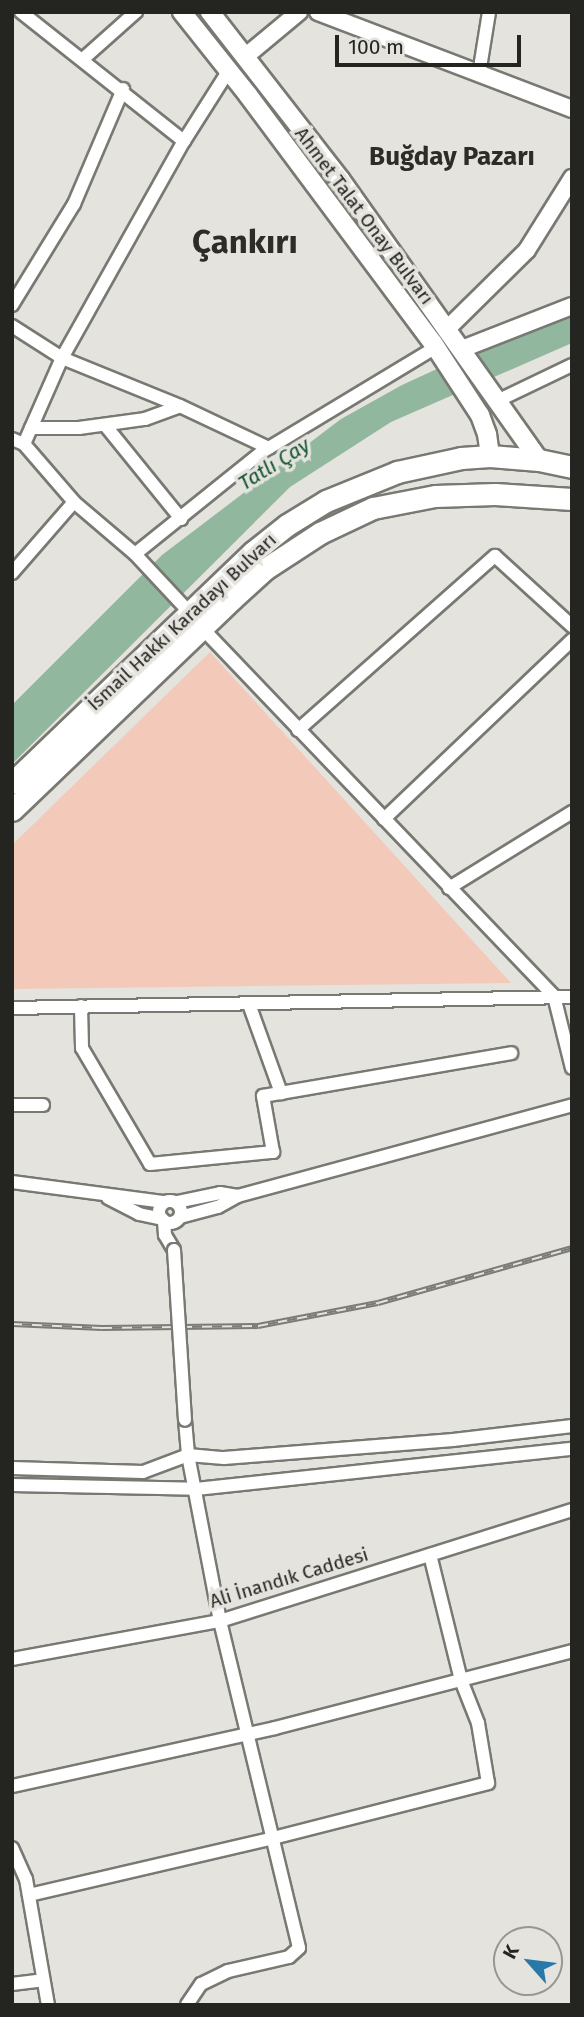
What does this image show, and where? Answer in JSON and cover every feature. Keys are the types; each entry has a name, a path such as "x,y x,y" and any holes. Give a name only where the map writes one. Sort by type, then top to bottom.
{"highway":[{"name":"İsmail Hakkı Karadayı Bulvarı","path":"12,783 272,537 326,501 397,472 461,458 490,456 539,460 572,467"},
{"path":"12,810 192,615 232,599 288,553 320,533 373,508 447,494 572,499"}],"main road":[{"name":"Ahmet Talat Onay Bulvarı","path":"182,12 229,70 440,354 484,425 490,456"},
{"name":"Ahmet Talat Onay Bulvarı","path":"210,12 247,56 495,394"},
{"path":"495,394 539,460"}],"street":[{"path":"21,12 122,89 184,141"},
{"path":"83,59 136,12"},
{"path":"247,56 299,12"},
{"path":"318,12 572,109"},
{"path":"479,74 489,12"},
{"path":"229,70 184,141 62,358 31,428 18,441 74,502 148,567 298,730 554,996 572,1068"},
{"path":"12,305 74,204 122,89"},
{"path":"447,329 527,250 572,178"},
{"path":"463,351 572,306"},
{"path":"12,326 62,358 180,406 269,448"},
{"path":"135,554 269,448 440,354"},
{"path":"495,394 572,365"},
{"path":"31,428 105,425 145,419 180,406"},
{"path":"105,425 181,519"},
{"path":"12,573 74,502"},
{"path":"298,730 495,556 572,626"},
{"path":"384,819 572,640"},
{"path":"449,888 572,812"},
{"path":"12,1008 572,997"},
{"path":"249,1004 281,1093"},
{"path":"81,1006 82,1048 150,1164 273,1153 263,1096 511,1053"},
{"path":"12,1105 43,1105"},
{"path":"101,1194 139,1214 171,1223 179,1218 218,1207 238,1196 572,1105"},
{"path":"12,1182 170,1202 220,1193 238,1196"},
{"path":"170,1202 182,1209 173,1247 188,1455 220,1621 299,1948 289,1957 228,1971 201,1984 187,2005"},
{"path":"170,1202 159,1210 165,1235 173,1247"},
{"path":"12,1468 143,1472 188,1455 224,1458 453,1440 572,1426"},
{"path":"12,1485 196,1489 572,1449"},
{"name":"Ali İnandık Caddesi","path":"12,1659 220,1621 572,1510"},
{"path":"29,1895 273,1838 488,1783 478,1723 461,1680 430,1555"},
{"path":"12,1786 248,1734 572,1651"},
{"path":"12,1848 19,1881 29,1895 48,2005"},
{"path":"12,1984 44,1980"}],"shaded area":[{"path":"572,314 572,343 391,422 290,487 12,764 12,705 162,555 341,419 402,385 476,351"},
{"path":"210,652 511,983 12,989 12,845"}],"railway":[{"path":"12,1324 102,1328 258,1326 378,1303 572,1248"}],"district":[{"name":"Buğday Pazarı","path":"452,157"},
{"name":"Çankırı","path":"245,243"}],"water label":[{"name":"Tatlı Çay","path":"274,464"}]}
